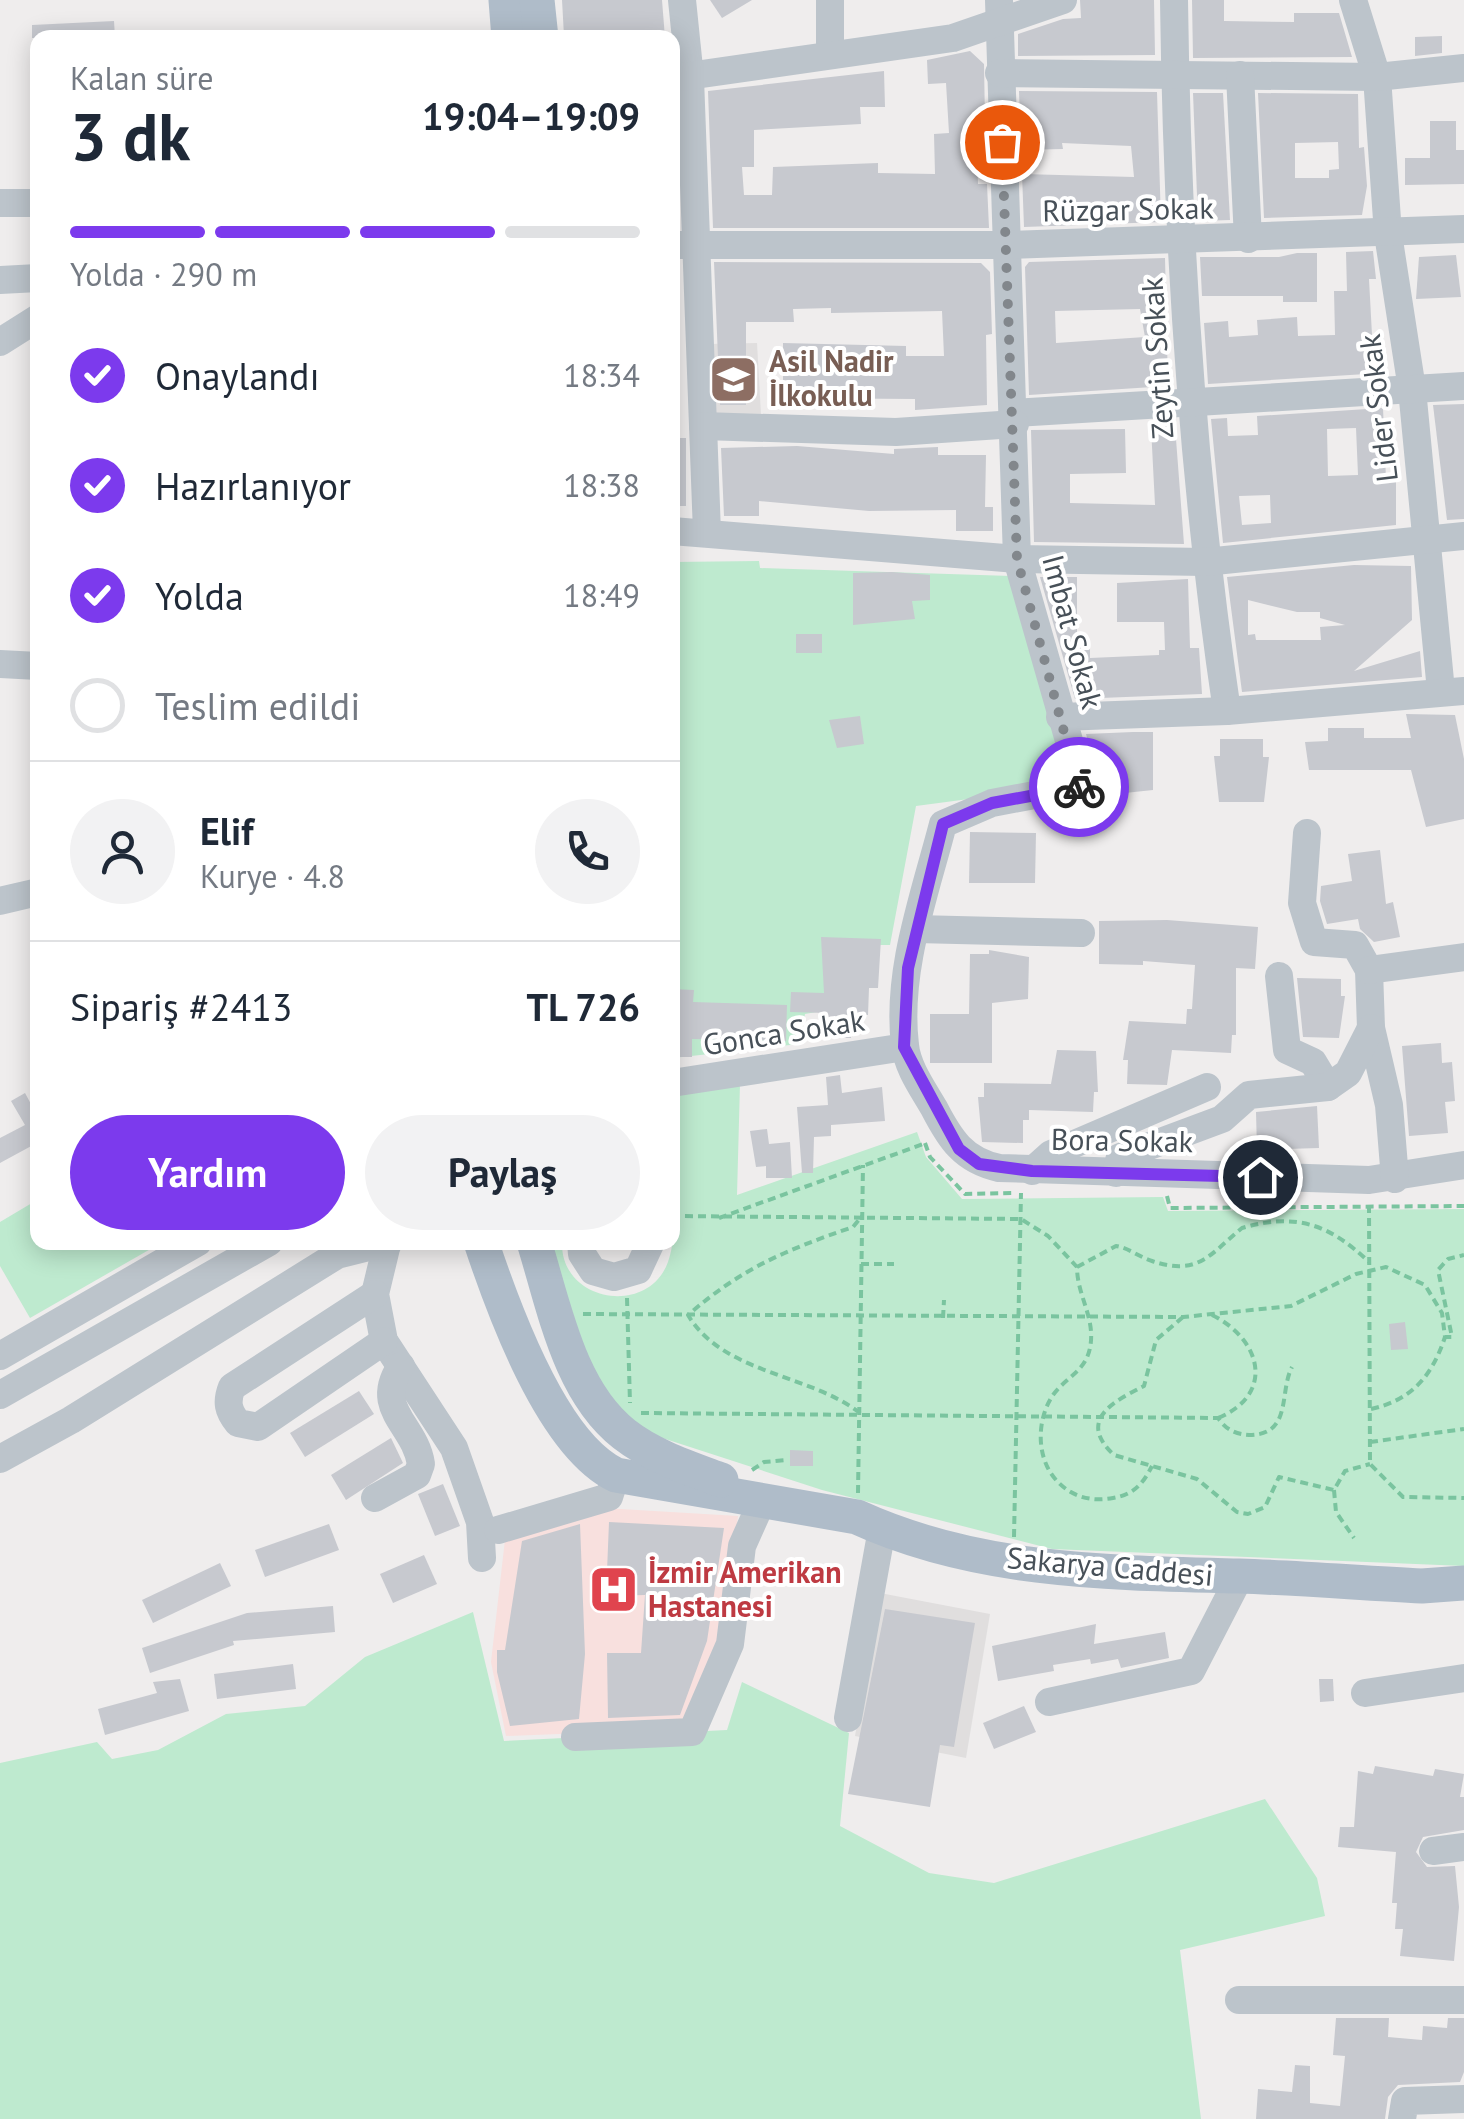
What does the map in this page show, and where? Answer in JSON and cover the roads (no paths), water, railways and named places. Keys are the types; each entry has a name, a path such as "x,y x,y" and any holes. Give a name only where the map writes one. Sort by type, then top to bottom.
{"main road":[{"path":"506,0 508,30"},
{"path":"537,0 539,30"},
{"name":"Sakarya Caddesi","path":"484,1250 530,1366 578,1444 600,1468 616,1476 705,1494 754,1487"},
{"name":"Sakarya Caddesi","path":"537,1250 573,1358 604,1415 654,1453 870,1523 1027,1566 1148,1576 1240,1576 1422,1586 1464,1583"}],"street":[{"path":"682,0 683,246 703,426 707,533"},
{"path":"830,0 830,55"},
{"path":"681,78 953,38 999,11 1064,0"},
{"name":"Zeytin Sokak","path":"1174,0 1183,242 1205,562 1227,711"},
{"name":"Lider Sokak","path":"1353,0 1377,77 1388,234 1412,389 1426,538 1452,692"},
{"name":"Imbat Sokak","path":"904,1047 906,987 916,929 943,824 992,803 1082,786 1017,559 999,11"},
{"path":"999,73 1377,77 1464,68"},
{"path":"1240,76 1248,239"},
{"path":"0,203 30,202"},
{"name":"Rüzgar Sokak","path":"683,246 1183,242 1464,228"},
{"path":"0,280 30,278"},
{"path":"0,342 30,323"},
{"path":"703,426 896,432 1014,419 1464,386"},
{"path":"680,531 1017,559 1205,562 1464,536"},
{"path":"0,664 30,666"},
{"path":"1060,718 1227,711 1452,692"},
{"path":"1306,833 1302,903 1314,942 1355,945 1369,970 1372,1028 1389,1105 1382,1179"},
{"path":"0,901 30,894"},
{"path":"916,929 1082,933"},
{"path":"1369,970 1464,957"},
{"path":"1279,976 1287,1050 1313,1062 1328,1087"},
{"path":"1116,1173 1120,1157 1222,1119 1249,1095 1328,1087 1348,1073 1372,1028"},
{"name":"Gonca Sokak","path":"680,1082 904,1047"},
{"name":"Bora Sokak","path":"904,1047 948,1134 979,1164 1026,1182 1116,1173 1382,1179 1464,1165"},
{"path":"1026,1182 1051,1154 1207,1087"},
{"path":"0,1356 184,1250"},
{"path":"0,1395 255,1250"},
{"path":"0,1458 71,1420 337,1255 358,1250"},
{"path":"386,1250 375,1294 384,1341 454,1448 480,1522 482,1558"},
{"path":"581,1250 593,1271 614,1277 638,1270 647,1250"},
{"path":"375,1294 232,1388 227,1400 230,1414 238,1424 258,1427 384,1341"},
{"path":"375,1498 417,1474 421,1464 390,1398 390,1382 400,1366"},
{"path":"498,1530 610,1498 616,1476"},
{"path":"574,1737 692,1732 730,1644 754,1487"},
{"path":"848,1718 870,1523"},
{"path":"1049,1702 1192,1670 1240,1576"},
{"path":"1365,1692 1464,1678"},
{"path":"1432,1851 1464,1847"},
{"path":"1239,2000 1464,2000"},
{"path":"1402,2119 1405,2100 1464,2099"}],"place":[{"name":"Asil Nadir İlkokulu","path":"734,379"},
{"name":"İzmir Amerikan Hastanesi","path":"613,1590"}]}
